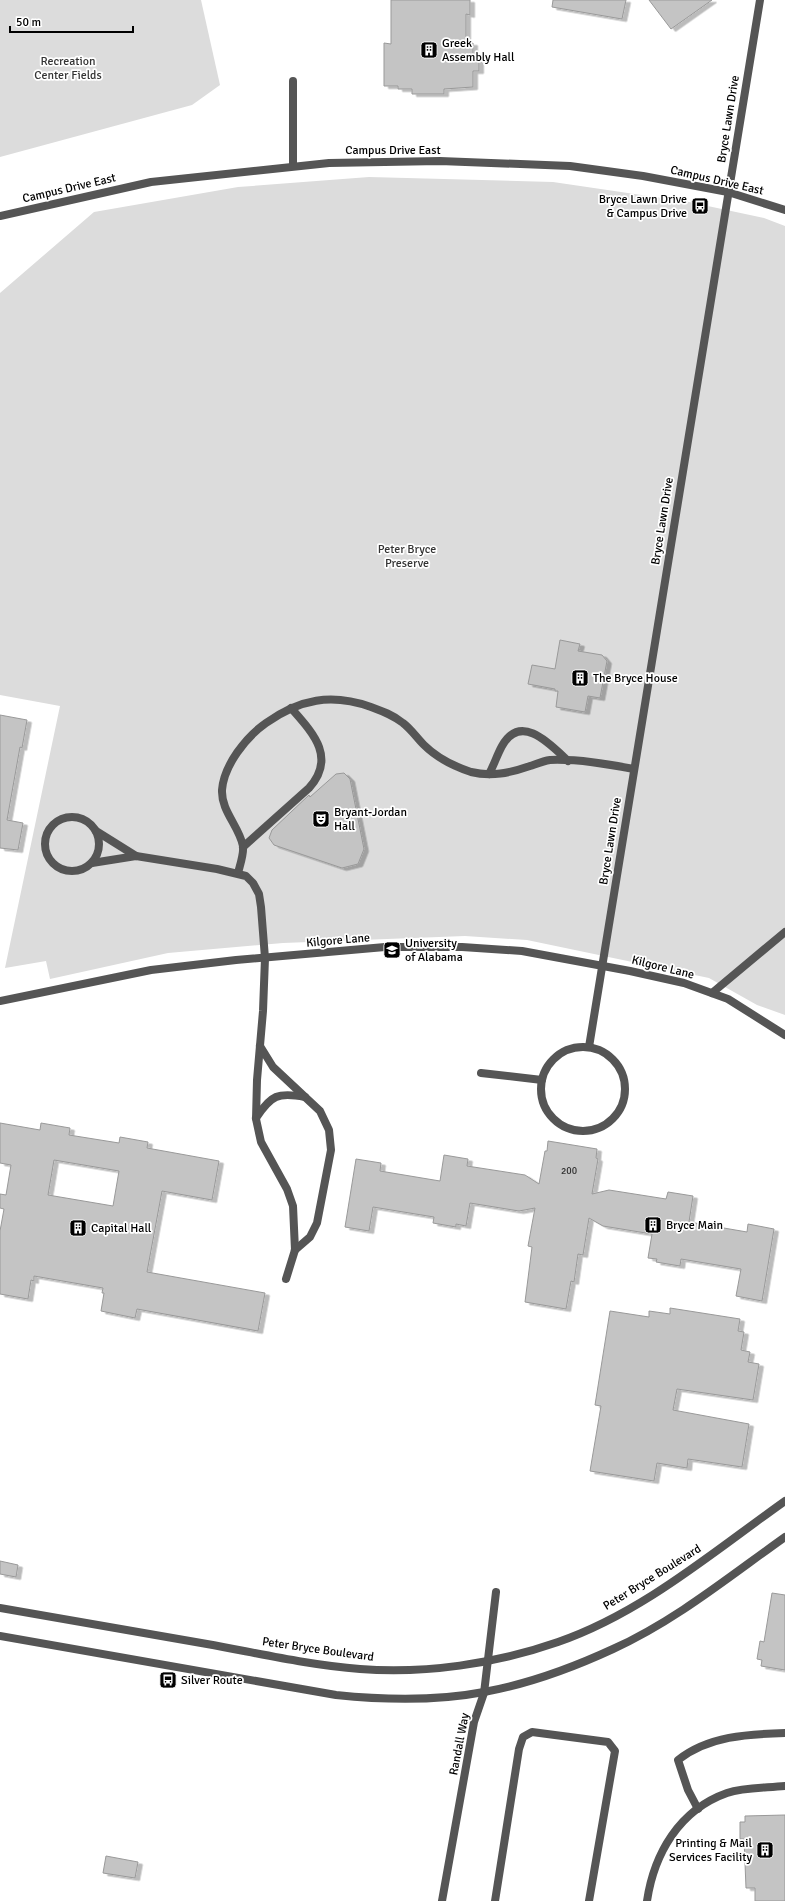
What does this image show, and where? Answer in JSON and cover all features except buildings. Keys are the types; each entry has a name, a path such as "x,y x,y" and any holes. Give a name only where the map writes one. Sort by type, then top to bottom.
{"street":[{"name":"Bryce Lawn Drive","path":"589,1047 760,0"},
{"path":"293,81 293,166"},
{"name":"Campus Drive East","path":"0,216 151,182 329,163 440,161 570,166 643,176 728,192 785,210"},
{"path":"238,873 243,847 236,828 226,809 223,798 222,790 227,770 244,744 259,728 291,708 315,700 334,699 353,701 386,712 404,723 425,746 450,764 472,772 489,774 514,771 548,760 605,764 634,769"},
{"path":"243,847 309,788 317,778 320,770 321,753 316,739 291,708"},
{"path":"489,774 503,745 511,736 522,731 533,733 544,739 568,761"},
{"path":"136,856 96,831 91,824 76,817 67,818 53,825 45,840 45,849 48,857 53,864 60,868 77,871 92,863 136,856 238,873 251,880 259,894 265,958 256,1119 261,1142 287,1189 293,1206 295,1250 286,1279"},
{"path":"92,863 99,848 96,831"},
{"path":"712,993 785,932"},
{"name":"Kilgore Lane","path":"0,1001 151,970 384,947 462,947 522,951 684,983 728,999 785,1035"},
{"path":"260,1046 273,1067 320,1111 329,1130 331,1150 317,1223 310,1237 295,1250"},
{"path":"576,1047 589,1047 602,1051 614,1060 622,1072 625,1086 624,1100 618,1113 608,1123 595,1129 581,1131 567,1127 555,1120 546,1108 541,1094 542,1080 546,1068 554,1058 564,1051 576,1047"},
{"path":"481,1073 542,1080"},
{"path":"256,1119 266,1103 277,1095 289,1094 306,1097"},
{"name":"Peter Bryce Boulevard","path":"0,1608 296,1660 360,1669 426,1670 487,1661 558,1642 628,1609 676,1579 785,1501"},
{"path":"0,1636 358,1698 428,1698 484,1693 538,1679 614,1649 691,1603 785,1537"},
{"name":"Randall Way","path":"442,1901 474,1722 484,1693 487,1661 492,1637 496,1592"},
{"path":"495,1901 519,1749 523,1737 532,1732 608,1742 614,1750 589,1901"},
{"path":"698,1809 688,1790 678,1760 695,1748 709,1742 762,1734 785,1733"},
{"path":"647,1901 654,1868 661,1851 674,1832 698,1809 713,1800 743,1789 785,1786"}],"green space":[{"name":"Recreation Center Fields","path":"0,0 201,0 220,85 192,105 0,157"},
{"name":"Peter Bryce Preserve","path":"369,177 553,182 689,202 764,218 785,226 785,1015 757,1005 709,978 527,940 465,936 283,943 168,953 50,979 46,961 5,968 60,706 0,695 0,293 94,212 238,187"}],"place":[{"name":"Greek Assembly Hall","path":"429,50"},
{"name":"Bryce Lawn Drive & Campus Drive","path":"700,206"},
{"name":"The Bryce House","path":"580,678"},
{"name":"Bryant-Jordan Hall","path":"321,819"},
{"name":"University of Alabama","path":"392,950"},
{"name":"Bryce Main","path":"653,1225"},
{"name":"Capital Hall","path":"78,1228"},
{"name":"Silver Route","path":"168,1680"},
{"name":"Printing & Mail Services Facility","path":"765,1850"}]}
